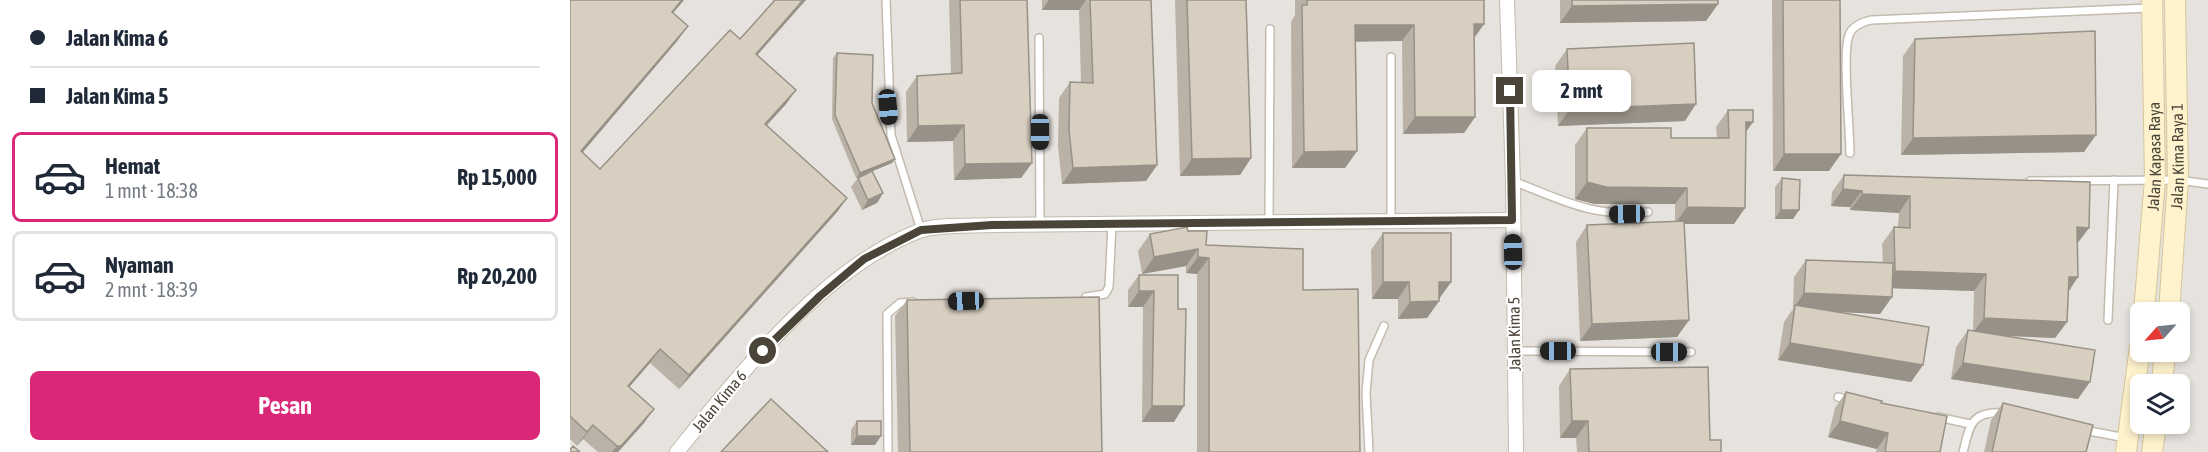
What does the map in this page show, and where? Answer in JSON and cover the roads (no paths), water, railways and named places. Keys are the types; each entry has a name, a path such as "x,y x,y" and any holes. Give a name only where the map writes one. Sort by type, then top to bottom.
{"main road":[{"name":"Jalan Kima Raya 1","path":"2170,302 2178,180 2175,0"},
{"name":"Jalan Kapasa Raya","path":"2145,302 2155,180 2152,4"},
{"path":"2127,445 2138,362"},
{"path":"2151,452 2154,434"}],"street":[{"name":"Jalan Kima 5","path":"1507,0 1513,181 1516,452"},
{"name":"Jalan Kima 6","path":"677,452 735,381 820,296 864,259 921,230 1040,225 1512,220"}],"lane":[{"path":"886,0 891,135 921,230"},
{"path":"1850,153 1847,53 1849,34 1860,23 1871,20 2152,4"},
{"path":"1269,223 1270,29"},
{"path":"1039,38 1040,225"},
{"path":"1391,57 1391,222"},
{"path":"2108,320 2114,180"},
{"path":"2021,181 2178,180 2208,184"},
{"path":"1513,181 1590,211 1613,214 1648,212"},
{"path":"1074,298 1097,297 1105,294 1109,287 1112,224"},
{"path":"888,452 887,314 900,303 923,302"},
{"path":"1369,452 1366,393 1369,360 1383,327"},
{"path":"1514,351 1691,352"},
{"path":"1838,397 1860,402"},
{"path":"1964,452 1970,424 1985,413 2013,415"},
{"path":"1926,415 1970,424"},
{"path":"2071,427 2127,445"}]}
